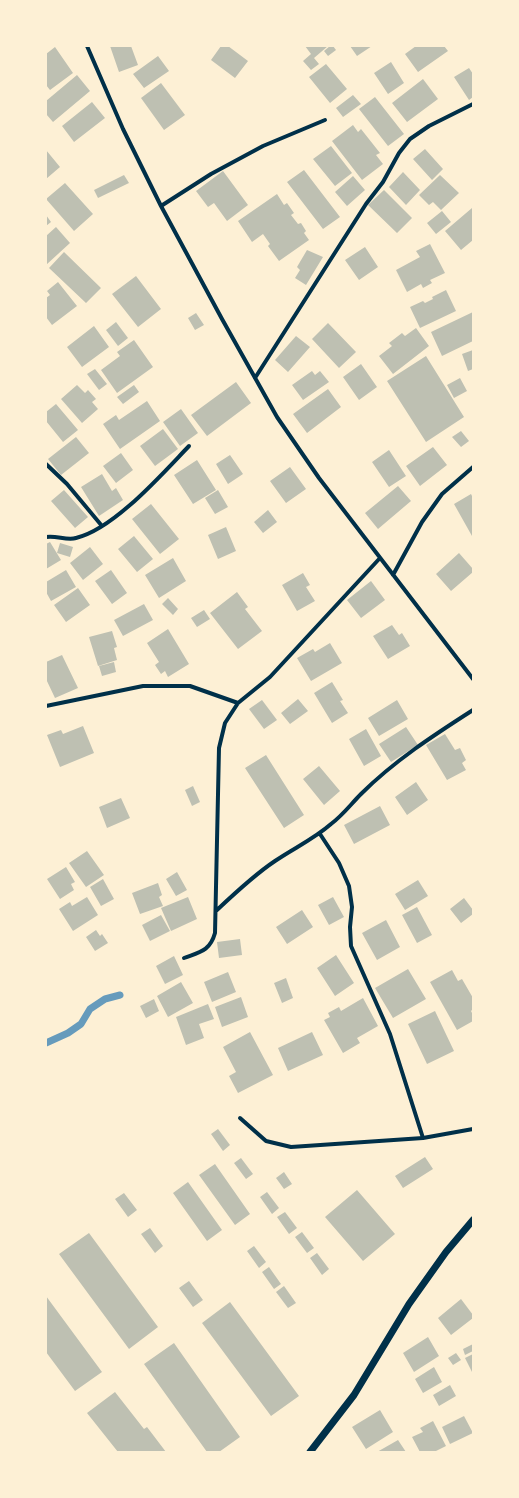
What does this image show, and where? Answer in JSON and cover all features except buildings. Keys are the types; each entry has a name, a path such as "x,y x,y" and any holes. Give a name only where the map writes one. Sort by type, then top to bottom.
{"street":[{"path":"87,46 123,129 161,206 277,417 319,478 473,679"},
{"path":"255,378 366,204 384,182 399,153 410,139 429,126 473,104"},
{"path":"161,206 211,174 263,146 325,120"},
{"path":"46,537 75,539 102,526 140,496 189,446"},
{"path":"46,464 66,484 102,526"},
{"path":"393,575 422,522 442,494 473,467"},
{"path":"184,958 207,949 212,943 215,933 217,910 219,748 225,723 238,703 270,677 380,558"},
{"path":"46,706 143,686 190,686 238,703"},
{"path":"217,910 250,879 275,860 320,834 342,816 360,794 431,736 473,710"},
{"path":"320,834 339,863 349,886 352,907 350,927 351,946 390,1034 423,1138"},
{"path":"240,1118 266,1141 291,1147 423,1138 473,1129"},
{"path":"310,1452 354,1395 409,1304 446,1252 473,1220"}],"waterway":[{"path":"46,1043 68,1033 81,1024 90,1009 105,999 120,995"}]}
